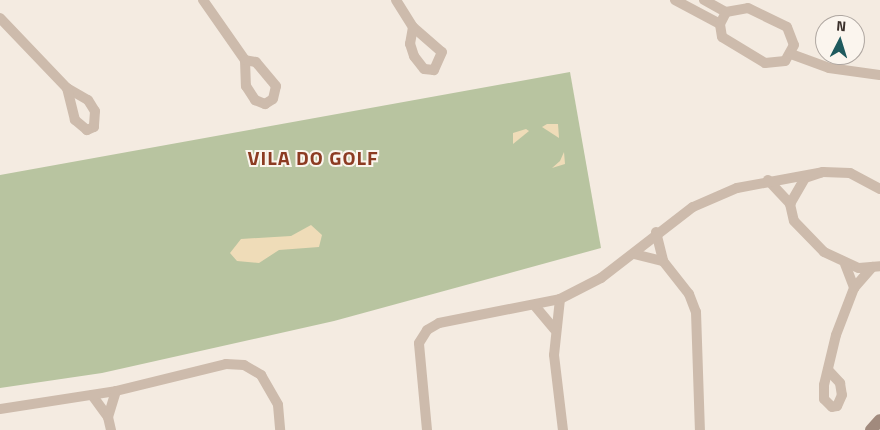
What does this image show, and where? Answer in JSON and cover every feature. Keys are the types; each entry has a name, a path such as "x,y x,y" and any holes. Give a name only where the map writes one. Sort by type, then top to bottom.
{"main road":[{"path":"871,430 880,420"}],"street":[{"path":"203,0 245,60"},
{"path":"396,0 413,27"},
{"path":"675,0 720,24 727,43 765,63 786,61 792,54 794,45 787,27 748,8 726,12 704,0"},
{"path":"720,24 726,12"},
{"path":"0,18 67,88"},
{"path":"792,54 830,68 880,74"},
{"path":"790,204 804,178 823,172"},
{"path":"427,430 419,343 427,330 439,323 535,306 560,299 634,254 656,232 693,207 768,180 823,172 850,173 880,189"},
{"path":"768,180 790,204 794,221 808,240 845,264 876,267"},
{"path":"656,232 663,261 689,294 696,312 700,430"},
{"path":"634,254 663,261"},
{"path":"845,264 854,288"},
{"path":"828,370 854,288 876,267"},
{"path":"560,299 554,329 564,430"},
{"path":"535,306 554,329"},
{"path":"0,409 116,391 226,364 244,366 261,375 272,389 280,430"},
{"path":"108,417 116,391"},
{"path":"92,395 108,417 111,430"}],"green space":[{"path":"570,72 601,248 334,321 102,373 0,388 0,175"}],"sand":[{"path":"547,124 558,124 559,138 542,127"},
{"path":"526,129 529,131 513,144 513,133"},
{"path":"564,152 565,164 552,168 560,161"},
{"path":"311,225 322,235 319,247 279,250 259,263 237,261 230,253 241,239 291,236"}],"district":[{"name":"VILA DO GOLF","path":"313,157"}]}
